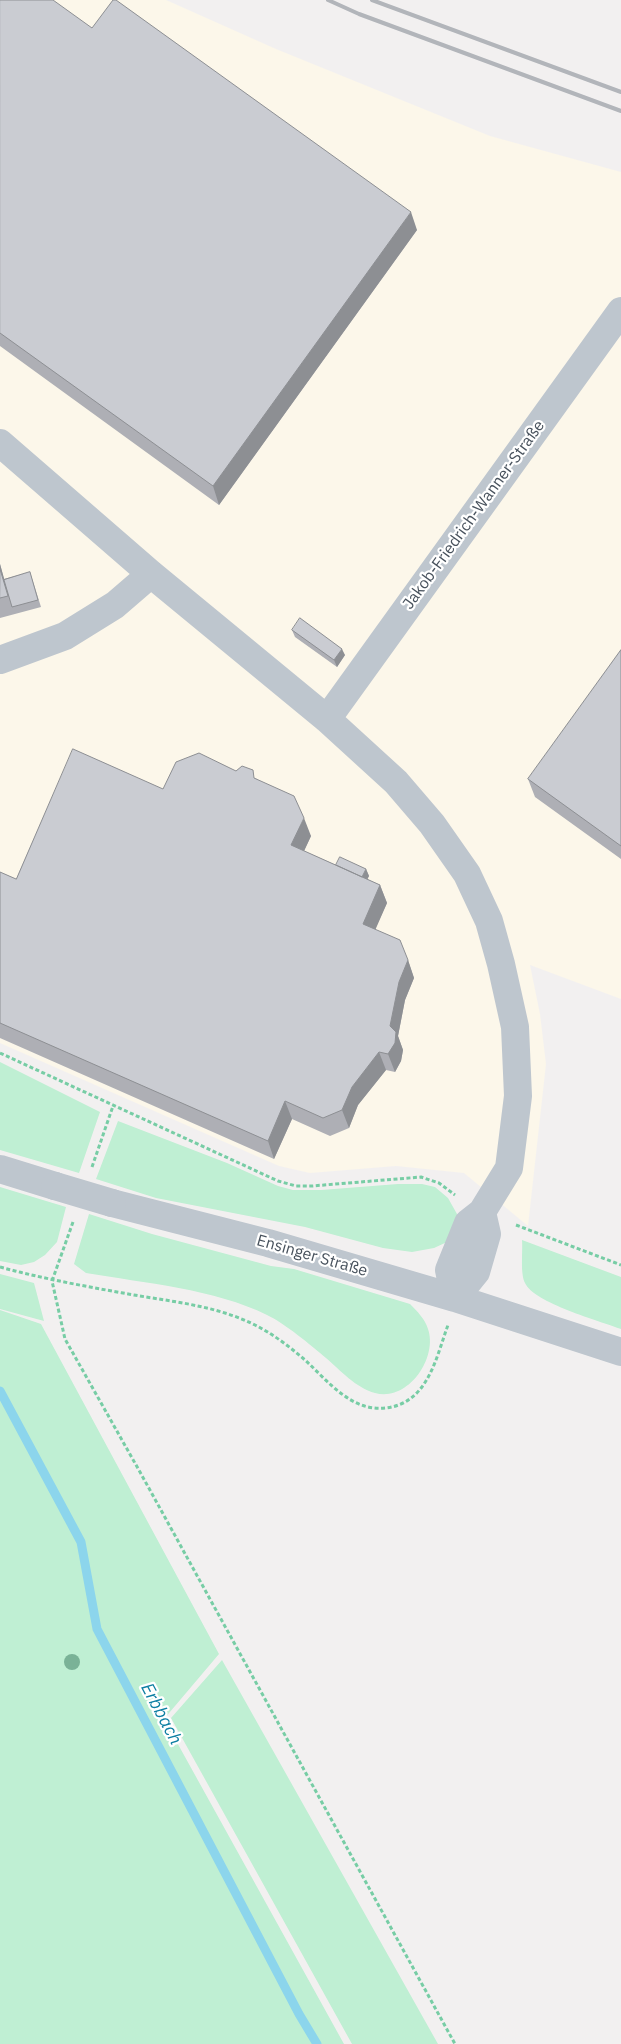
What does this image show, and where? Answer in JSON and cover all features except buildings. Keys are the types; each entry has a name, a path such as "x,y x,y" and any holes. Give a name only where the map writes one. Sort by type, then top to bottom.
{"street":[{"name":"Jakob-Friedrich-Wanner-Straße","path":"327,719 621,311"},
{"path":"0,443 151,574 327,719 396,782 432,824 467,874 489,920 501,964 515,1027 518,1096 508,1168 482,1212 487,1234 476,1272 455,1298"},
{"path":"0,660 65,636 115,605 151,574"},
{"name":"Ensinger Straße","path":"0,1169 112,1203 268,1243 455,1298 621,1352"}],"path":[{"path":"0,1053 278,1181 296,1186 312,1186 421,1177 439,1183 482,1212 621,1266"},
{"path":"0,1267 52,1281 199,1306 228,1314 256,1326 281,1341 350,1401 369,1408 386,1408 403,1404 425,1384 432,1371 455,1298"},
{"path":"52,1281 65,1340 140,1472 455,2044"}],"shaded area":[{"path":"0,0 166,0 276,49 490,136 621,172 621,999 530,965 540,1014 546,1064 528,1226 464,1173 396,1166 310,1173 279,1166 0,1043"}],"green space":[{"path":"0,1062 100,1112 79,1173 0,1150"},
{"path":"118,1121 227,1163 278,1186 293,1190 321,1190 398,1184 422,1184 435,1187 448,1198 457,1214 456,1230 447,1242 434,1248 412,1252 383,1248 305,1227 156,1198 96,1179"},
{"path":"0,1187 66,1207 57,1242 45,1255 34,1262 21,1265 0,1261"},
{"path":"89,1214 152,1234 271,1266 294,1269 410,1304 418,1312 428,1329 430,1340 429,1352 424,1364 418,1375 399,1391 387,1394 375,1393 355,1383 313,1347 281,1323 247,1306 179,1288 86,1273 74,1264"},
{"path":"522,1240 621,1277 621,1329 554,1304 541,1298 531,1290 523,1279"},
{"path":"0,1274 34,1283 44,1321 0,1309"},
{"path":"0,1310 41,1324 219,1654 164,1719 344,2044 0,2044"},
{"path":"222,1660 438,2044 352,2044 171,1718"}],"waterway":[{"name":"Erbbach","path":"0,1391 81,1542 97,1629 299,2014 317,2044"}],"railway":[{"path":"328,0 359,14 621,111"},
{"path":"372,0 621,92"}]}
